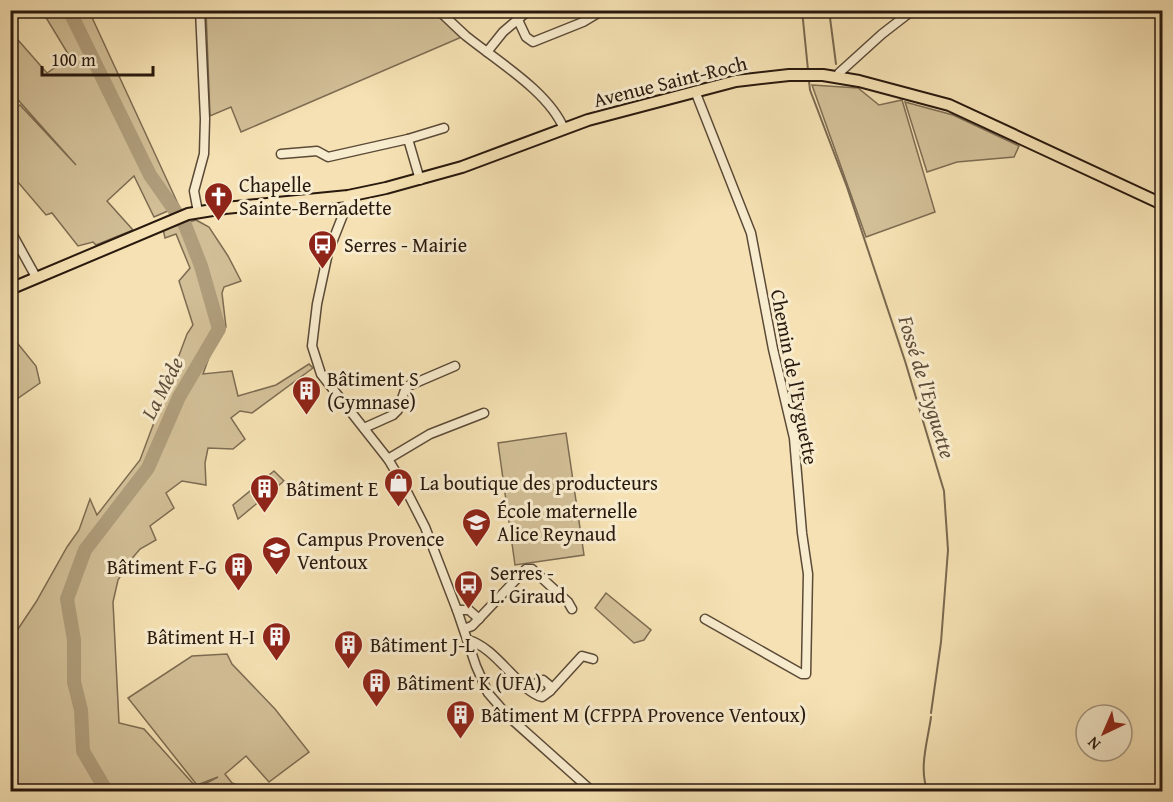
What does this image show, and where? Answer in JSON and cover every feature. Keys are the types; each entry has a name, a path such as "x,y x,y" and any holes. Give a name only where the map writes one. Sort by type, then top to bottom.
{"main road":[{"name":"Avenue Saint-Roch","path":"10,289 193,213 348,196 420,180 564,129 695,91 736,81 771,76 809,74 837,77 949,105 1162,204"}],"street":[{"path":"193,213 194,191 204,154 205,119 200,10"},
{"path":"438,10 487,52 511,69 554,110 564,129"},
{"path":"487,52 495,41 529,10"},
{"path":"518,20 526,37 533,42 583,22 603,10"},
{"path":"837,77 882,34 913,10"},
{"name":"Chemin de l'Eyguette","path":"695,91 751,233 773,349 794,438 808,574 806,674 802,674 705,619"},
{"path":"281,154 317,151 328,157 408,139 444,128"},
{"path":"408,139 420,180"},
{"path":"348,196 348,202 323,270 312,346 321,374 388,459 403,484 425,527 482,682 497,705 593,792"},
{"path":"10,230 36,278"},
{"path":"364,428 393,415 398,410 406,387 455,366"},
{"path":"388,459 430,434 484,413"},
{"path":"464,630 472,626 529,568 568,602 572,609"},
{"path":"457,610 469,610 479,619"},
{"path":"468,640 483,647 538,697 542,698 582,656 592,659"}],"shaded area":[{"path":"42,11 89,11 179,206 154,217 134,176 107,201 133,230 96,245 93,242 78,246 52,213 46,215 11,174 11,111 20,105 76,165 11,92 11,32 47,73 70,57"},
{"path":"206,11 435,11 464,36 241,132 231,107 210,116"},
{"path":"812,85 858,88 879,105 902,100 935,212 866,237"},
{"path":"905,102 953,115 1019,146 1014,157 957,162 927,172"},
{"path":"196,220 209,227 241,281 224,287 222,293 226,327 211,352 203,374 232,371 238,396 276,385 309,364 313,368 252,413 240,411 231,418 245,439 233,449 208,448 205,463 206,485 182,481 166,493 174,508 150,526 156,540 140,549 118,580 113,602 119,723 144,729 197,788 218,777 197,785 128,698 192,656 227,654 232,664 275,709 309,752 269,782 246,756 225,774 232,783 251,791 14,791 10,786 10,641 79,530 90,499 97,515 140,460 187,334 193,325 179,281 190,268 176,234 165,238 163,229"},
{"path":"10,334 36,366 40,383 11,403"},
{"path":"566,433 584,555 515,565 498,443"},
{"path":"274,471 284,481 238,519 233,505"},
{"path":"606,593 651,630 644,640 634,643 595,608"}],"waterway":[{"name":"La Mède","path":"69,10 150,175 185,225 201,266 219,329 179,397 148,468 85,550 67,599 74,640 74,682 81,710 83,751 107,792"},
{"name":"Fossé de l'Eyguette","path":"802,10 808,70"},
{"path":"829,10 836,64"},
{"name":"Fossé de l'Eyguette","path":"809,81 810,90 847,187 905,361 944,491 948,550 941,642 931,713"},
{"name":"Fossé de l'Eyguette","path":"928,792 924,764 931,717"}],"place":[{"name":"Chapelle Sainte-Bernadette","path":"218,222"},
{"name":"Serres - Mairie","path":"323,270"},
{"name":"Bâtiment S (Gymnase)","path":"306,416"},
{"name":"La boutique des producteurs","path":"399,508"},
{"name":"Bâtiment E","path":"265,514"},
{"name":"École maternelle Alice Reynaud","path":"476,548"},
{"name":"Campus Provence Ventoux","path":"276,576"},
{"name":"Bâtiment F-G","path":"238,592"},
{"name":"Serres - L. Giraud","path":"469,610"},
{"name":"Bâtiment H-I","path":"276,662"},
{"name":"Bâtiment J-L","path":"349,670"},
{"name":"Bâtiment K (UFA)","path":"376,708"},
{"name":"Bâtiment M (CFPPA Provence Ventoux)","path":"460,740"}]}
